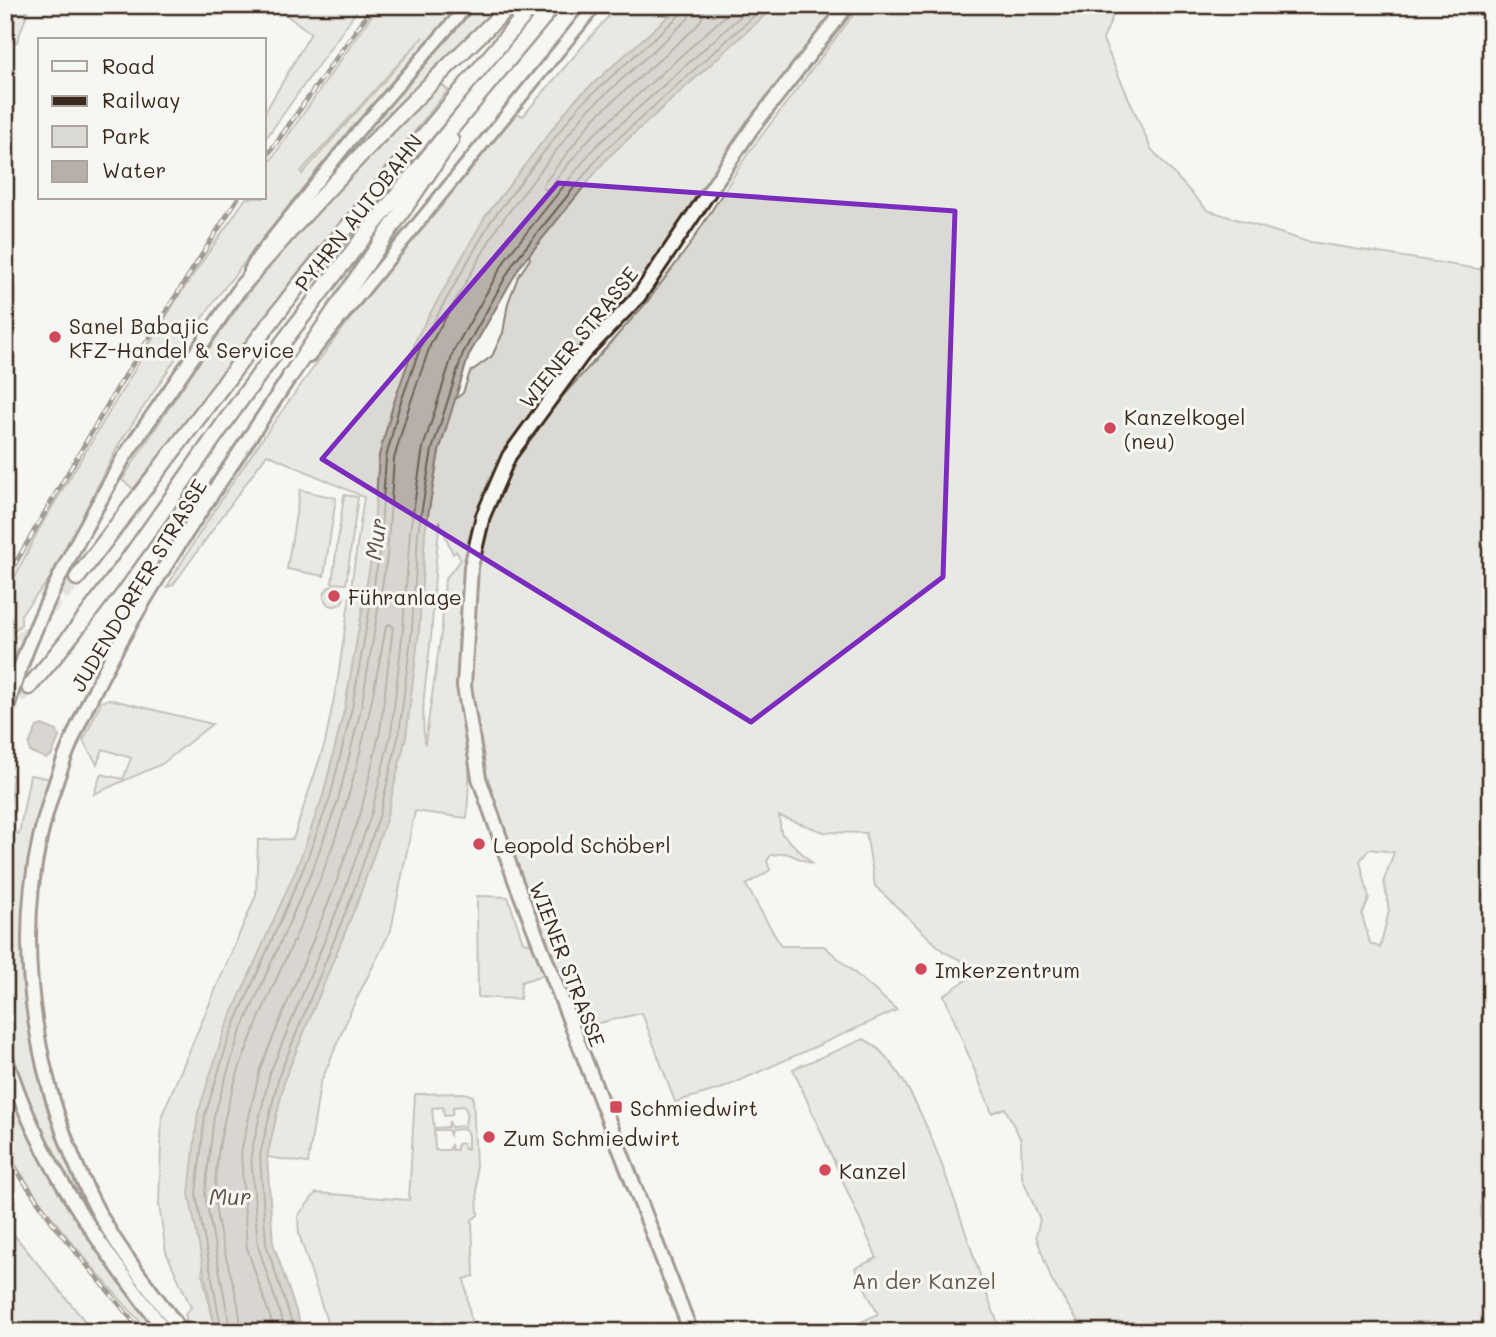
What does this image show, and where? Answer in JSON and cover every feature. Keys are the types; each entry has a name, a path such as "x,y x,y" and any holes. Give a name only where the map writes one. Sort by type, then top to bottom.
{"highway":[{"path":"241,287 315,200 384,128 511,5"},
{"name":"PYHRN AUTOBAHN","path":"77,578 298,286 533,5"},
{"name":"PYHRN AUTOBAHN","path":"29,687 99,601 262,370 372,224 554,5"},
{"path":"290,376 516,51"}],"main road":[{"path":"5,716 12,690 54,587 124,457 241,287 258,256 344,148 468,5"},
{"path":"290,376 321,344 381,266 596,5"},
{"name":"WIENER STRASSE","path":"691,1332 514,880 479,779 464,686 471,567 483,516 517,445 583,354 639,296 752,128 848,5"},
{"name":"JUDENDORFER STRASSE","path":"182,1332 108,1228 61,1128 41,1055 30,975 30,923 40,839 57,781 92,695 158,582 290,376"},
{"path":"5,1055 14,1084 47,1157 77,1210 166,1332"}],"highlighted area":[{"path":"558,183 955,211 943,577 751,722 322,459"}],"green space":[{"path":"5,5 30,5 17,42 5,42"},
{"path":"293,5 361,5 266,138 266,111 311,33 285,14"},
{"path":"379,5 465,5 315,173 214,301 119,444 53,575 21,614 21,624 5,641 5,596 39,529 180,294 245,200 266,200 266,167","holes":["423,37 302,174 301,171"]},
{"path":"475,5 502,5 396,106 338,167 335,164"},
{"path":"618,5 681,5 574,101 485,217 417,337 379,456 372,555 345,707 323,796 298,865 202,1273 216,1332 190,1332 185,1315 191,1307 166,1252 159,1205 162,1115 256,895 258,840 293,839 325,743 338,678 364,497 267,454 173,585 167,587 246,463 332,343 515,113 523,116"},
{"path":"776,5 839,5 762,104 664,252 634,291 584,342 526,420 488,487 473,536 509,456 647,302 689,246 749,152 861,5 1117,5 1103,40 1151,149 1207,210 1305,241 1491,271 1491,1332 1085,1332 1052,1281 1036,1236 1040,1220 1022,1177 1021,1140 1005,1108 992,1113 944,995 981,970 944,952 875,886 866,833 824,832 779,816 781,833 813,864 786,853 771,855 767,861 770,870 746,885 781,946 824,946 897,1010 723,1088 675,1102 642,1013 586,1026 575,1034 470,737 468,565 458,635 461,710 470,761 467,818 415,811 391,930 352,1008 320,1084 308,1163 267,1157 285,1078 357,903 386,819 406,736 419,630 425,532 439,451 454,400 463,393 470,372 492,356 503,333 508,303 518,277 530,259 529,255 607,158","holes":["440,523 453,554 456,551 461,560 445,579 442,627 425,744 424,699","1369,849 1394,852 1384,880 1389,911 1380,948 1370,943 1362,915 1369,898 1360,861"]},
{"path":"439,82 448,90 257,327 135,490 122,480 199,363 281,251 354,167"},
{"path":"300,490 336,498 324,576 287,569"},
{"path":"344,495 358,497 346,584 332,583"},
{"name":"Führanlage","path":"334,586 341,589 344,596 341,603 334,606 327,603 324,596 327,589"},
{"path":"109,699 212,724 162,764 94,794 101,774 123,779 131,758 103,749 97,764 83,741 101,702"},
{"path":"5,775 13,775 8,831 19,834 30,775 52,779 36,841 28,902 26,962 31,1020 42,1078 60,1135 84,1192 114,1248 111,1252 47,1147 7,1041"},
{"path":"477,896 508,897 523,942 534,944 546,974 521,982 520,999 478,997"},
{"name":"An der Kanzel","path":"864,1039 887,1058 908,1089 927,1128 1002,1332 841,1332 878,1314 855,1268 877,1258 793,1069"},
{"path":"5,1077 33,1146 51,1179 92,1242 159,1332 149,1332 111,1289 71,1242 18,1169 5,1146"},
{"path":"464,1093 473,1096 478,1215 472,1220 474,1276 464,1279 473,1332 334,1332 327,1322 299,1234 298,1216 316,1193 409,1200 415,1094","holes":["464,1106 467,1112 465,1126 451,1127 449,1121 448,1127 434,1128 432,1108 443,1107 444,1116 452,1115 453,1107","465,1129 468,1149 464,1149 463,1143 457,1144 457,1150 452,1150 451,1144 449,1150 435,1150 434,1130 448,1130 450,1135 451,1130"]},
{"path":"5,1224 93,1331 94,1332 5,1332"}],"water":[{"name":"Mur","path":"681,5 776,5 607,158 520,266 469,355 439,451 425,532 419,630 406,736 386,819 357,903 285,1078 267,1157 273,1243 303,1332 216,1332 189,1194 198,1113 224,1032 298,865 323,796 345,707 372,555 379,456 393,405 417,337 485,217 574,101"},
{"path":"42,725 57,731 59,737 51,756 46,758 30,752 29,744 37,727"}],"tunnel":[{"path":"5,657 77,578"},
{"path":"5,714 29,687"}],"railway":[{"path":"266,157 374,5"},
{"path":"5,581 118,387 237,200"},
{"path":"5,1154 58,1230 142,1332"}],"place":[{"name":"Sanel Babajic KFZ-Handel & Service","path":"55,337"},
{"name":"Kanzelkogel (neu)","path":"1110,428"},
{"name":"Führanlage","path":"334,596"},
{"name":"Leopold Schöberl","path":"479,844"},
{"name":"Imkerzentrum","path":"921,969"},
{"name":"Schmiedwirt","path":"616,1107"},
{"name":"Zum Schmiedwirt","path":"489,1137"},
{"name":"Kanzel","path":"825,1170"}]}
